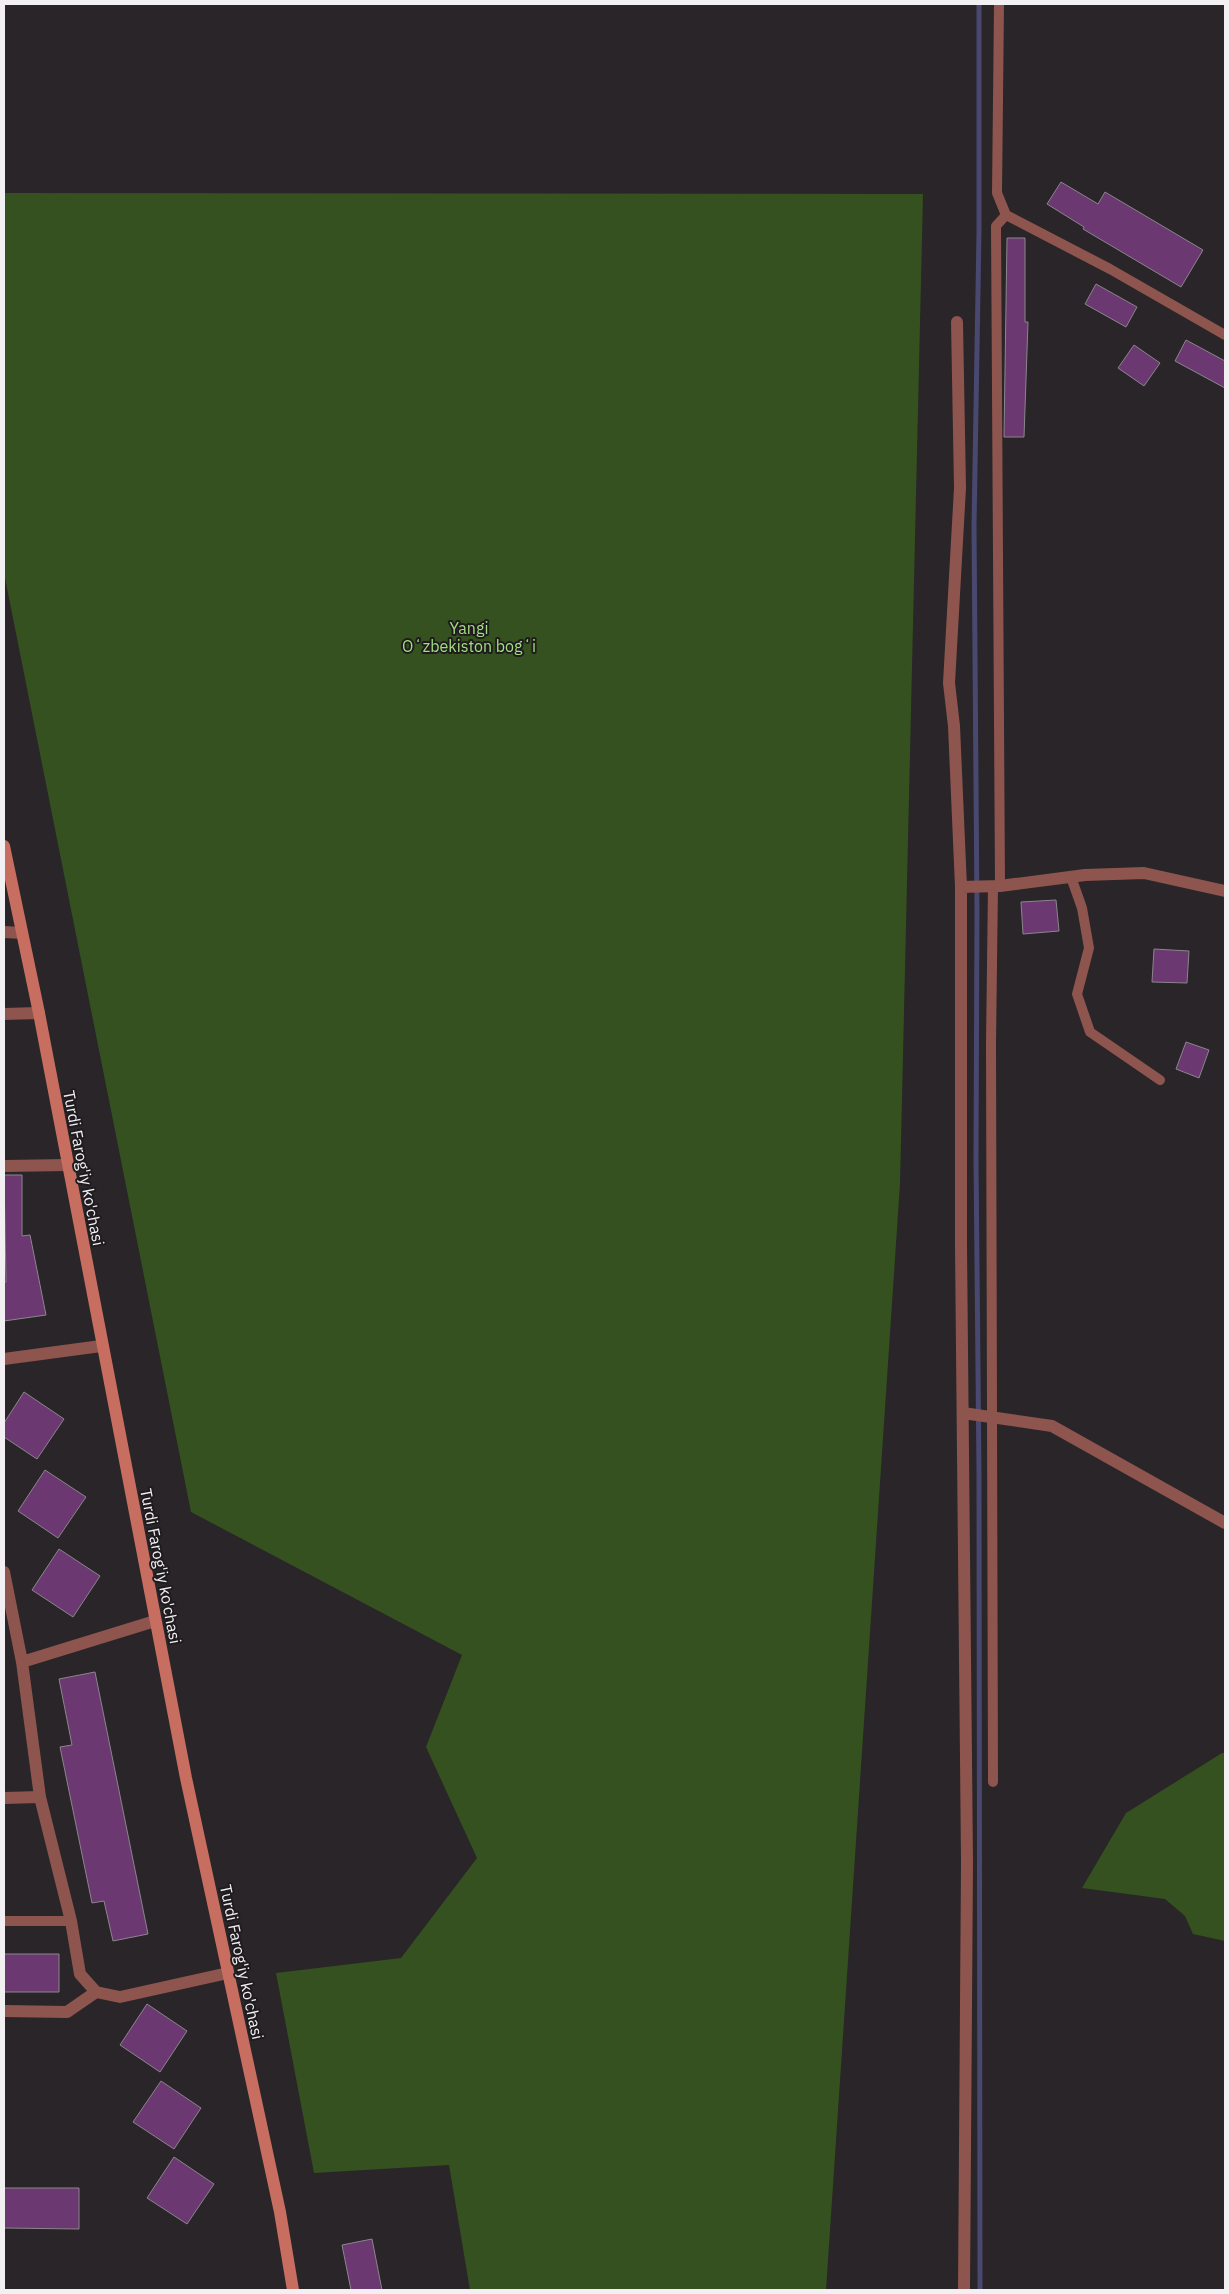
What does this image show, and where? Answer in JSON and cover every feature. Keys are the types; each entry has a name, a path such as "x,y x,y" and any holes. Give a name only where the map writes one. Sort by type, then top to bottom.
{"main road":[{"name":"Turdi Farog'iy ko'chasi","path":"4,846 39,1014 155,1621 280,2212 293,2290"}],"street":[{"path":"957,322 960,488 949,683 954,726 961,887 961,1247 978,1415 967,1852 964,2290"},
{"path":"961,887 994,886 1071,877 1144,873 1225,891"},
{"path":"4,932 22,933"},
{"path":"4,1014 39,1014"},
{"path":"4,1166 67,1165"},
{"path":"4,1359 101,1346"},
{"path":"978,1415 1052,1426 1225,1524"},
{"path":"4,1572 9,1626 22,1662 40,1797 71,1921 80,1974 96,1992 120,1997 228,1973"},
{"path":"22,1662 155,1621"},
{"path":"4,1798 40,1797"},
{"path":"4,2012 67,2012 96,1992"}],"lane":[{"path":"999,4 997,193 1006,214 1110,269 1225,335"},
{"path":"993,1782 978,1415 991,1043 994,886 996,226 1006,214"},
{"path":"1071,877 1082,908 1089,948 1077,994 1090,1032 1160,1080"},
{"path":"4,1921 71,1921"}],"green space":[{"name":"Yangi Oʻzbekiston bogʻi","path":"4,193 923,194 900,1184 826,2290 470,2290 449,2165 314,2173 276,1973 401,1958 477,1858 426,1747 462,1655 191,1512 4,573"},
{"path":"1222,1753 1225,1753 1225,1941 1193,1934 1185,1916 1165,1899 1082,1888 1126,1813"}],"building":[{"path":"1061,182 1098,204 1105,192 1203,250 1181,287 1083,229 1084,227 1047,204"},
{"path":"1007,238 1025,238 1025,322 1028,322 1024,437 1004,437"},
{"path":"1096,284 1137,307 1126,327 1085,304"},
{"path":"1186,340 1225,361 1225,388 1175,361"},
{"path":"1134,345 1160,363 1144,386 1118,368"},
{"path":"1056,900 1059,931 1023,934 1021,902"},
{"path":"1154,949 1189,951 1187,983 1152,982"},
{"path":"1186,1042 1209,1050 1199,1078 1176,1069"},
{"path":"4,1175 22,1175 22,1236 30,1235 46,1315 4,1321 4,1282 6,1282"},
{"path":"24,1392 64,1419 37,1459 4,1437 4,1423"},
{"path":"45,1470 86,1497 58,1538 18,1511"},
{"path":"59,1549 100,1576 73,1617 32,1590"},
{"path":"95,1672 148,1934 113,1941 104,1901 92,1903 60,1747 72,1745 59,1679"},
{"path":"4,1954 59,1954 59,1992 4,1992"},
{"path":"147,2004 187,2031 160,2072 120,2045"},
{"path":"161,2081 201,2108 174,2149 133,2122"},
{"path":"174,2157 214,2184 187,2224 147,2198"},
{"path":"4,2188 79,2188 79,2229 4,2228"},
{"path":"372,2239 382,2290 351,2290 342,2245"}],"waterway":[{"path":"979,4 979,232 974,526 979,1474 980,2290"}]}
